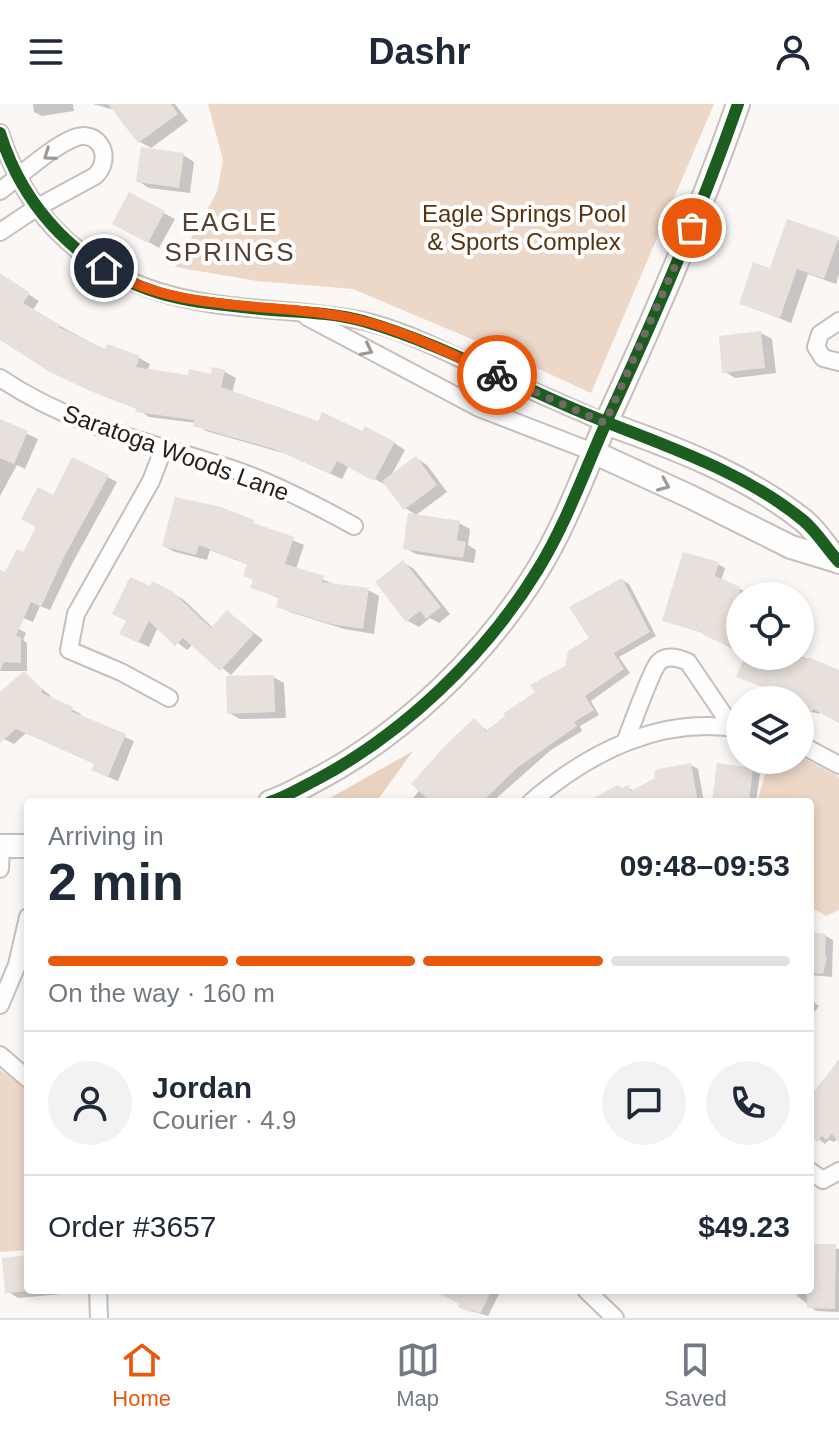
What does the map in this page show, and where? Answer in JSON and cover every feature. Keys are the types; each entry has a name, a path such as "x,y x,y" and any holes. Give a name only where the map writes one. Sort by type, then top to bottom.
{"street":[{"path":"278,798 324,776 416,714 496,629 537,572 565,519 682,252 738,104"},
{"path":"0,133 8,159 36,208 55,230 86,257 122,280 161,294 197,301 359,320 410,336 605,423 703,462 757,489 805,522 838,562"},
{"path":"0,191 73,138 91,138 98,142 103,151 105,160 95,176 0,232"},
{"path":"299,312 479,408 593,452 791,547 838,562"},
{"path":"839,321 820,334 816,347 823,358 839,362"},
{"name":"Saratoga Woods Lane","path":"0,378 58,411 111,433 241,472 317,505 354,526"},
{"path":"163,450 151,481 76,614 69,650 121,672 169,698"},
{"path":"626,740 658,663 666,658 677,657 688,662 726,714"},
{"path":"536,798 586,761 626,740 664,730 726,728"},
{"path":"814,752 839,765"},
{"path":"0,869 0,846 24,846"},
{"path":"0,1005 17,965 24,934"},
{"path":"0,1055 24,1076"},
{"path":"817,1176 839,1171"},
{"path":"98,1294 99,1318"},
{"path":"590,1294 615,1318"}],"green space":[{"name":"Eagle Springs Pool & Sports Complex","path":"208,104 714,104 591,393 353,289 257,281 175,267 217,192 223,160"},
{"path":"814,764 839,777 839,910 826,916 814,911 814,798 758,798 765,774 814,774"},
{"path":"0,1070 24,1087 24,1250 0,1252"}],"shaded area":[{"path":"413,751 379,798 330,798"}],"building":[{"path":"108,104 171,104 178,114 138,143"},
{"path":"141,147 184,153 179,188 136,182"},
{"path":"129,192 165,211 148,243 112,224"},
{"path":"787,219 839,237 824,279 797,269 780,318 739,304 753,262 770,268"},
{"path":"0,273 30,293 23,303 59,327 105,349 107,344 140,356 136,367 188,375 189,369 211,374 212,367 225,370 221,387 318,421 322,412 362,431 365,426 395,442 374,481 337,461 330,474 274,449 193,426 194,420 135,412 136,408 48,371 0,340"},
{"path":"761,331 765,368 722,373 719,336"},
{"path":"0,419 28,431 14,464 0,458"},
{"path":"416,456 437,485 404,510 382,481"},
{"path":"72,457 109,475 63,559 41,607 31,602 16,636 21,637 21,663 4,662 0,671 0,570 5,572 17,549 23,552 36,527 21,519 38,487 53,495"},
{"path":"175,497 221,507 254,520 253,523 294,537 285,564 324,576 322,582 369,588 363,629 331,624 276,607 279,597 250,588 253,580 243,576 247,564 199,545 196,555 162,546"},
{"path":"408,513 460,521 457,540 466,542 463,558 403,549"},
{"path":"683,552 719,562 715,576 729,582 726,582 726,645 704,633 662,621"},
{"path":"403,560 441,607 426,619 420,611 406,622 375,582"},
{"path":"130,577 150,586 152,581 173,592 211,628 227,610 254,634 220,671 183,638 175,646 149,621 138,643 119,634 126,621 112,614"},
{"path":"622,578 650,632 614,653 624,669 585,696 594,710 574,722 577,726 518,767 486,798 427,798 411,784 443,748 474,718 486,731 505,716 503,714 535,692 530,685 565,666 568,651 589,638 569,607"},
{"path":"814,660 839,670 839,723 814,710 814,686 760,686 736,677 739,670 814,670"},
{"path":"24,671 42,689 42,693 73,707 71,711 126,734 108,777 91,770 94,764 16,729 0,743 0,692"},
{"path":"274,675 275,712 227,714 226,676"},
{"path":"691,763 697,798 594,798 618,785 622,788 628,785 631,791 655,778 654,772"},
{"path":"717,763 726,764 726,774 752,774 749,798 713,798"},
{"path":"814,932 826,934 827,958 823,974 814,973"},
{"path":"839,1060 839,1143 832,1134 826,1140 822,1136 817,1142 814,1139 814,1091"},
{"path":"814,1244 836,1244 835,1309 807,1308 807,1294 814,1294"},
{"path":"24,1255 24,1291 5,1293 2,1258"},
{"path":"440,1294 490,1294 480,1314 458,1307 459,1304"}],"cycle path":[{"path":"279,798 347,762 410,717 467,663 516,603 549,551 569,509 681,254 738,104"},
{"path":"0,133 24,187 40,211 59,233 105,269 171,296 351,318 415,338 565,405 719,468 777,501 804,521 839,562"}],"way so far":[{"path":"497,375 605,423 692,228"}],"district":[{"name":"EAGLE SPRINGS","path":"230,237"}],"route":[{"path":"104,268 122,280 161,294 209,303 359,320 410,336 497,375"}]}
